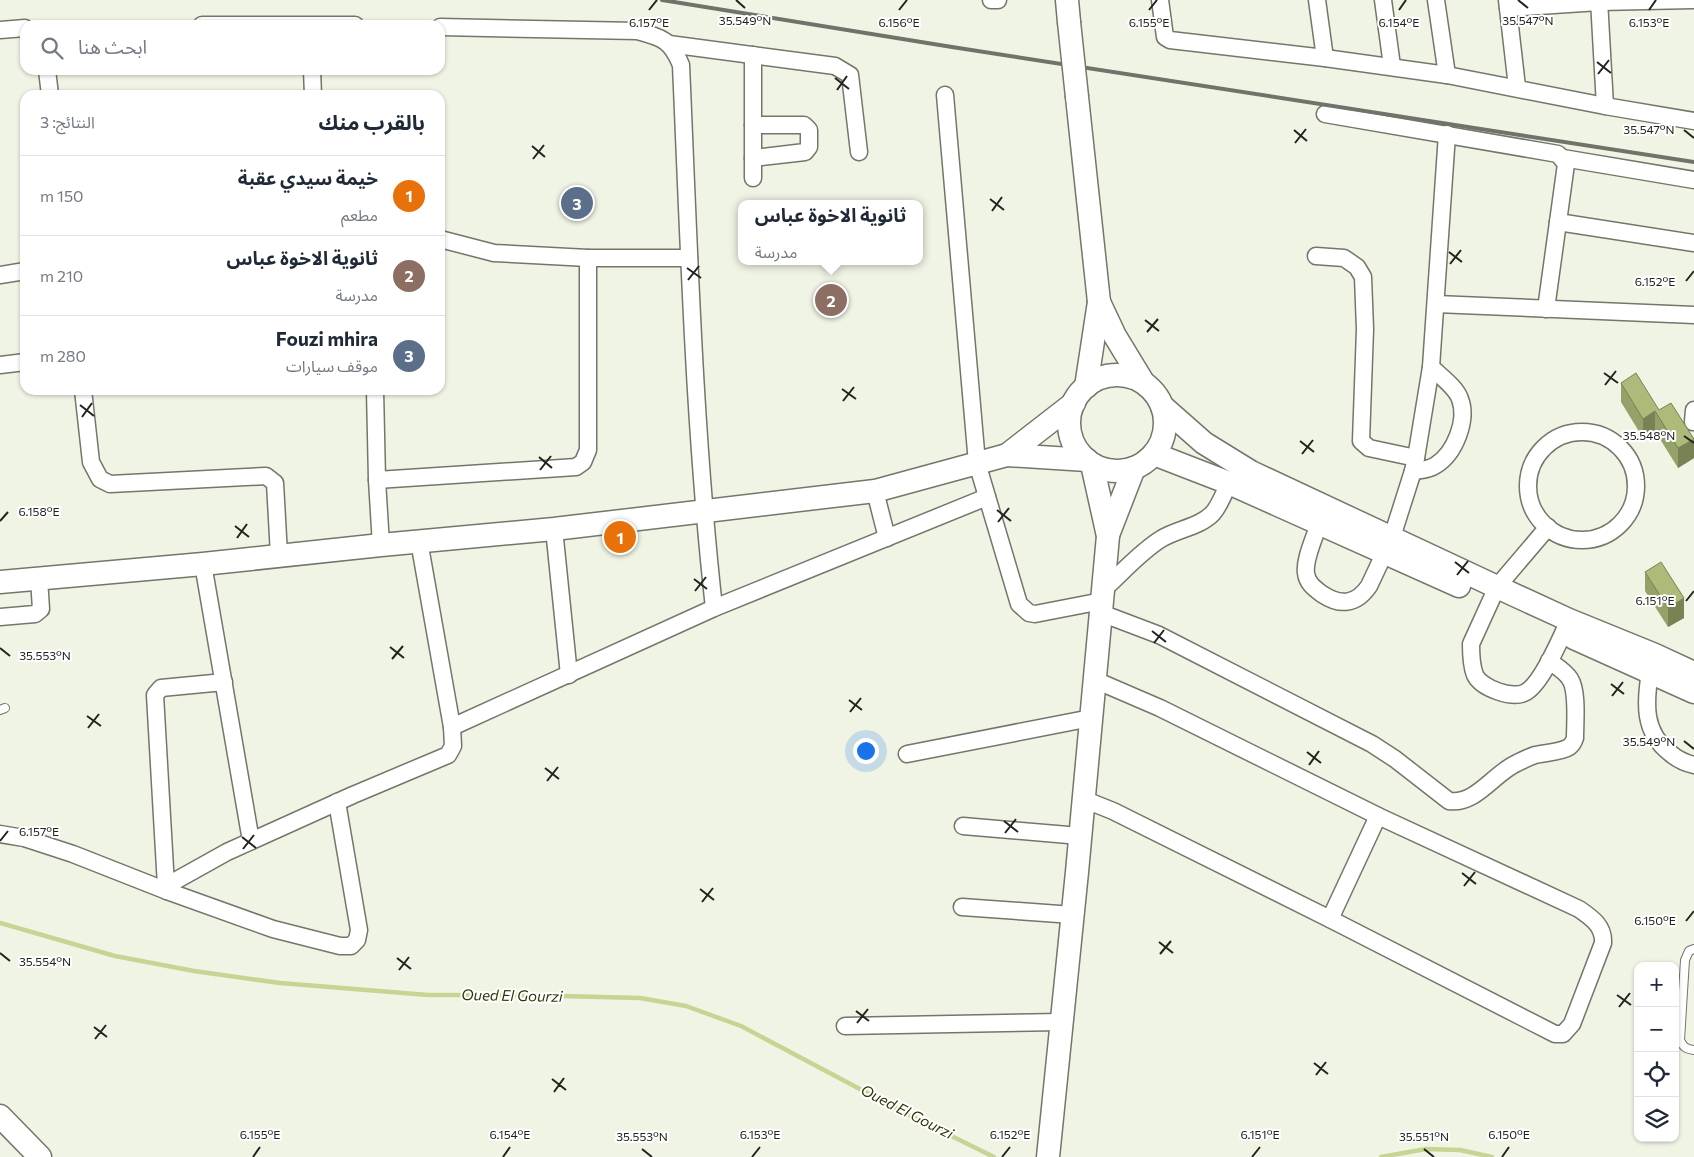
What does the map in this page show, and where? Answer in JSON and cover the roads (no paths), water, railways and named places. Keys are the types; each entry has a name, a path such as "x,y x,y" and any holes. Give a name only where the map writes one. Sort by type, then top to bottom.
{"main road":[{"path":"1067,0 1099,302 1092,359 1080,395 1070,415 1072,440 1078,451 1089,462 1105,470 1120,471 1134,468 1145,463 1154,454 1163,440 1166,423 1162,406"},
{"path":"1099,302 1143,382 1154,393 1162,406 1190,431 1235,463 1389,545 1566,626 1650,672 1694,692"},
{"path":"1007,456 1104,377 1124,376 1143,382"},
{"path":"1154,454 1229,483 1319,523 1389,545"},
{"path":"0,582 204,564 554,529 875,491 1007,456 1089,462"},
{"path":"1089,462 1108,536"},
{"path":"1049,1147 1073,915 1082,799 1108,536 1134,468"},
{"path":"1566,626 1655,654 1694,672"},
{"path":"3,1126 40,1157"}],"street":[{"path":"991,0 998,0"},
{"path":"1160,0 1165,37 1167,39 1447,74 1605,106 1694,121"},
{"path":"1318,0 1325,58"},
{"path":"1383,0 1392,66"},
{"path":"1436,0 1447,74"},
{"path":"1517,88 1507,4 1693,0"},
{"path":"1599,1 1605,106"},
{"path":"445,27 637,31 657,36 675,50 681,65 703,512 714,608"},
{"path":"0,30 20,28"},
{"path":"669,44 835,66 850,75 859,152"},
{"path":"753,55 753,178"},
{"path":"48,75 49,90"},
{"path":"312,75 313,90"},
{"path":"945,95 977,464 1019,604 1023,610 1029,614 1035,614 1102,601 1150,546 1173,532 1202,521 1211,514 1218,506 1229,483"},
{"path":"1325,114 1558,154 1563,158 1566,164 1546,310"},
{"path":"753,124 804,125 809,130 809,147 805,152 753,158"},
{"path":"1319,523 1306,564 1306,573 1312,587 1333,601 1347,602 1363,593 1369,586 1389,545 1414,465 1431,367 1447,134"},
{"path":"1563,158 1694,180"},
{"path":"1558,222 1694,243"},
{"path":"445,241 494,253 588,258 689,258"},
{"path":"1316,256 1344,258 1357,267 1363,277 1365,329 1361,441 1369,448 1427,469 1437,465 1443,459 1458,437 1462,425 1460,397 1431,367"},
{"path":"377,480 576,467 583,462 588,450 588,258"},
{"path":"0,275 20,272"},
{"path":"1436,304 1694,315"},
{"path":"0,365 20,363"},
{"path":"83,395 90,462 100,479 110,484 266,476 275,483 279,555"},
{"path":"376,395 377,480 381,545"},
{"path":"1574,432 1597,433 1617,444 1625,452 1635,472 1636,495 1628,516 1612,532 1591,540 1568,538 1557,534 1548,527 1534,510 1528,488 1530,471 1537,455 1553,439 1574,432"},
{"path":"875,491 888,538"},
{"path":"452,727 714,608 987,497"},
{"path":"1548,527 1494,594 1472,644 1471,654 1475,676 1480,682 1506,694 1515,696 1525,692 1532,687 1549,661 1566,626"},
{"path":"554,529 568,675"},
{"path":"166,888 227,852 448,755 453,746 452,727 419,542"},
{"path":"204,564 251,841"},
{"path":"0,617 35,614 39,611 41,608 39,579"},
{"path":"1102,601 1159,635 1372,744 1395,759 1449,801 1465,800 1515,764 1533,756 1568,748 1573,743 1575,738 1574,686 1570,678 1549,661"},
{"path":"1650,672 1646,702 1654,737 1659,745 1675,757 1694,766"},
{"path":"1082,799 1112,811 1330,919 1555,1034 1563,1034 1572,1024 1603,942 1602,932 1598,924 1579,909 1378,816 1160,708 1095,680"},
{"path":"166,888 155,695 161,688 224,682"},
{"path":"906,754 1091,718"},
{"path":"0,834 24,838 65,852 273,929 340,946 351,946 357,940 360,930 338,802"},
{"path":"1330,919 1378,816"},
{"path":"962,826 1080,836"},
{"path":"962,908 1073,915"},
{"path":"845,1026 1062,1022"}],"lane":[{"path":"1694,949 1689,951 1685,960 1680,1040 1687,1049 1694,1050"}],"waterway":[{"name":"Oued El Gourzi","path":"0,923 115,956 194,971 280,983 428,995 640,998 686,1006 741,1026 907,1114 994,1157"},
{"name":"Oued El Gourzi","path":"1381,1157 1426,1149 1460,1150 1492,1157"}],"railway":[{"path":"662,0 1694,162"}],"place":[{"name":"Fouzi mhira","path":"577,203"},
{"name":"ثانوية الاخوة عباس","path":"831,300"},
{"name":"خيمة سيدي عقبة","path":"620,537"}]}
